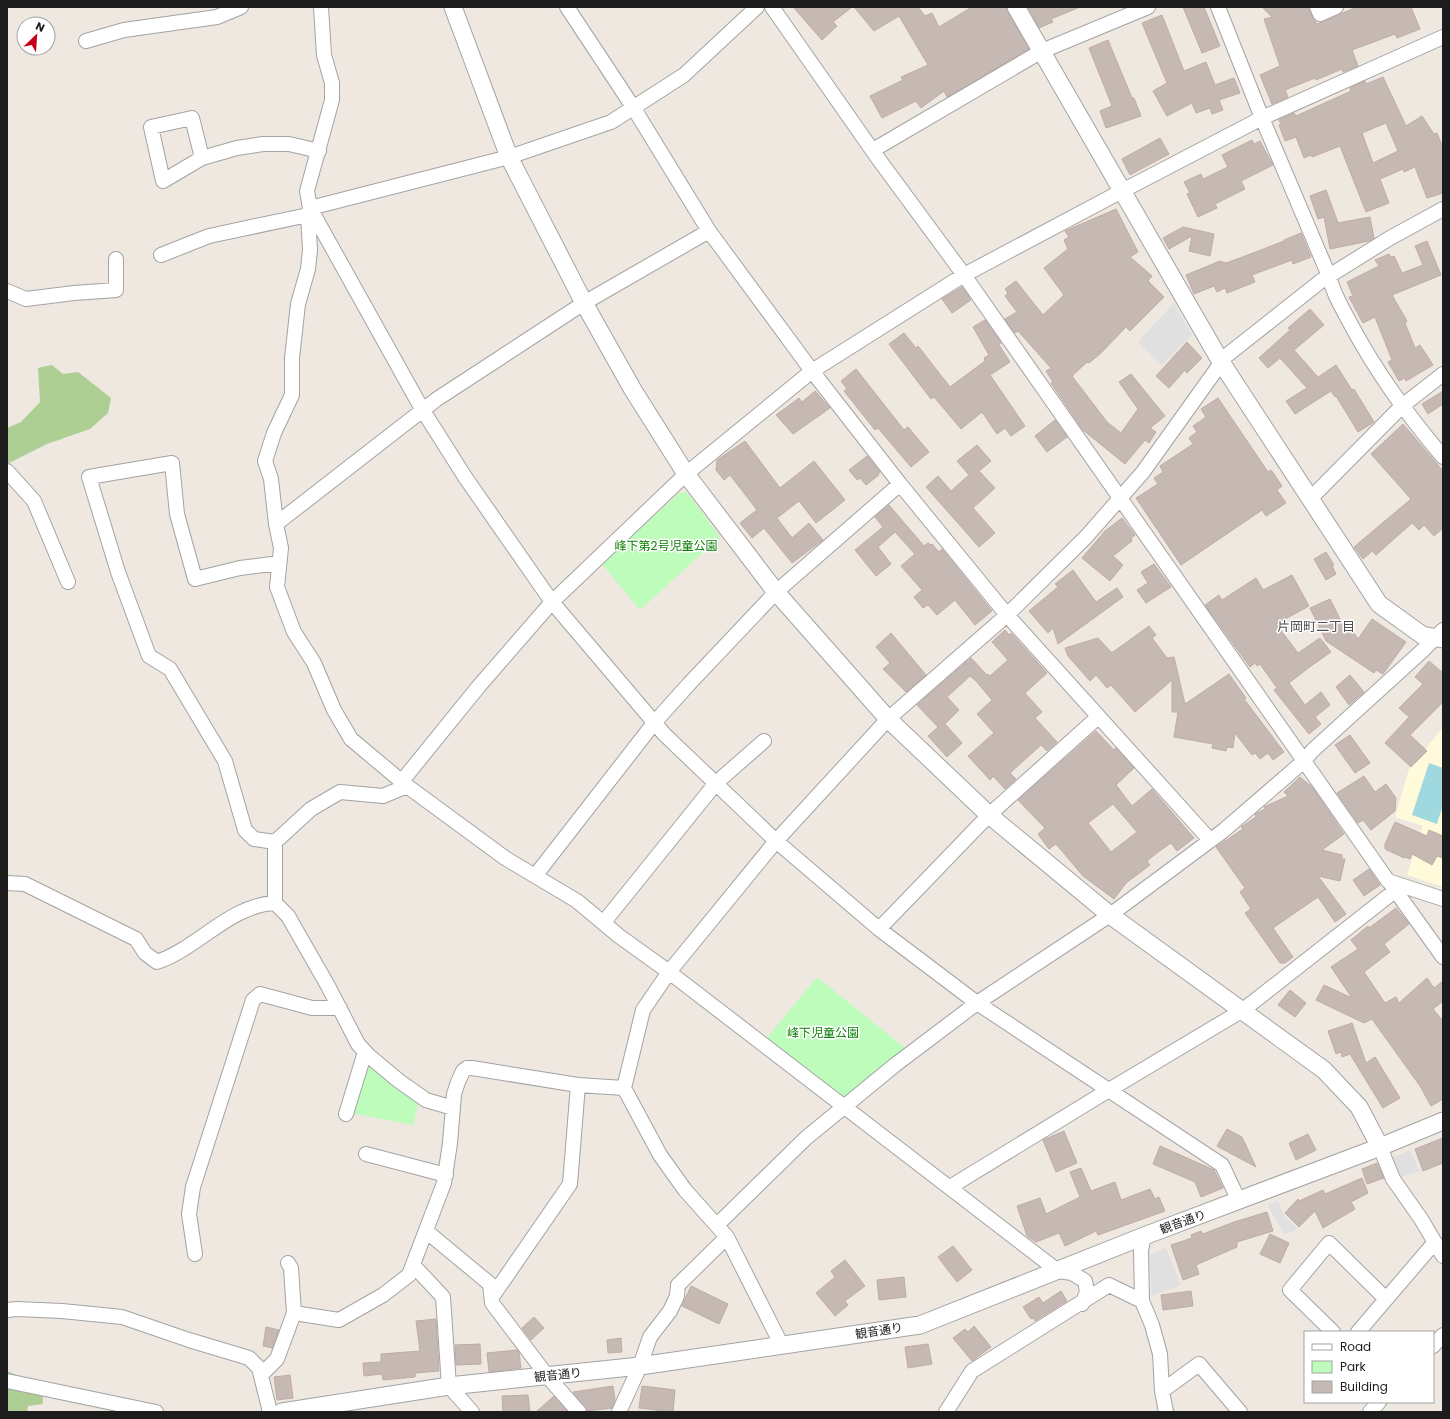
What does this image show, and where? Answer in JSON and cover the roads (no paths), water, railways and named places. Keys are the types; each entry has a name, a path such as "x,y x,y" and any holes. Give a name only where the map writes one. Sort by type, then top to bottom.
{"street":[{"path":"86,41 124,30 217,17 241,7"},
{"path":"321,7 324,56 332,83 332,100 307,191 310,250 308,269 298,304 292,358 294,376 292,395 274,433 266,461 271,479 276,524 281,548 277,587 294,632 314,663 334,710 352,740 404,784 505,858 577,900 1058,1271 1072,1273 1085,1281 1087,1292 1082,1304"},
{"path":"453,7 509,157 584,303 633,390 686,474 776,592 888,719 989,815 1110,915 1324,1070 1359,1107 1380,1147 1393,1179 1443,1256"},
{"path":"567,7 633,107 709,230 812,371 900,484 1007,615 1210,840"},
{"path":"160,255 209,236 309,211 509,157 611,122 684,75 757,7"},
{"path":"772,7 964,275 1443,957"},
{"path":"1016,7 1221,362 1379,604 1422,635 1440,636"},
{"path":"873,150 1042,51 1148,7"},
{"path":"1218,7 1262,118 1329,276 1332,290 1363,348 1402,406 1443,457"},
{"path":"1317,7 1320,14 1336,7"},
{"path":"453,1108 426,1100 399,1081 358,1044 340,1008 288,916 275,903 275,842 311,809 340,792 383,796 404,784 479,686 552,602 686,474 812,371 964,275 1122,191 1262,118 1443,37"},
{"path":"202,158 192,118 151,127 163,181 202,158 262,144 289,144 319,151"},
{"path":"782,1346 727,1237 718,1224 686,1190 660,1155 624,1088 643,1010 669,972 776,841 888,719 1007,615 1086,537 1143,472 1221,362 1234,349 1329,276 1390,238 1443,209"},
{"path":"309,211 422,409 461,471 552,602 654,723 776,841 879,929 977,1003 1222,1165 1240,1201"},
{"path":"276,524 422,409 584,303 709,230"},
{"path":"7,291 26,300 74,293 116,290 116,259"},
{"path":"1310,499 1402,406 1443,374"},
{"path":"275,842 254,839 245,830 225,761 170,668 150,656 118,572 89,477 172,463 177,514 195,579 240,568 279,563"},
{"path":"7,471 34,501 68,582"},
{"path":"535,876 654,723 776,592 900,484"},
{"path":"718,1224 806,1138 844,1106 977,1003 1110,915 1210,840 1304,761 1312,751 1440,636"},
{"path":"879,929 989,815 1098,717"},
{"path":"604,922 716,783 764,741"},
{"path":"7,883 24,884 136,939 146,953 157,962 173,956 243,910 262,904 275,903"},
{"path":"1392,885 1443,899"},
{"path":"950,1187 1243,1010 1392,885"},
{"path":"195,1254 189,1214 192,1187 253,1000 260,994 312,1008 340,1008"},
{"path":"346,1114 366,1052"},
{"path":"294,1313 330,1320 338,1320 396,1286 409,1275 446,1175 453,1108 458,1082 460,1075 467,1068 578,1085 624,1088"},
{"path":"492,1297 570,1184 578,1085"},
{"name":"観音通り","path":"282,1412 450,1386 548,1377 640,1366 920,1325 1144,1236 1240,1201 1443,1121"},
{"path":"366,1154 446,1175"},
{"path":"426,1231 490,1284 492,1304 548,1377 579,1412"},
{"path":"1144,1236 1141,1250 1142,1301 1152,1325 1160,1354 1162,1391 1166,1412"},
{"path":"618,1412 640,1366 650,1337 670,1311 677,1296 678,1285 727,1237"},
{"path":"1359,1331 1435,1242"},
{"path":"1332,1331 1290,1290 1329,1243 1386,1299"},
{"path":"261,1375 277,1359 294,1313 291,1268 288,1263"},
{"path":"413,1266 443,1297 450,1386 472,1412"},
{"path":"946,1412 972,1371 1082,1304 1109,1285 1142,1301"},
{"path":"7,1310 62,1311 122,1318 249,1358 259,1368 270,1412"},
{"path":"1434,1345 1443,1335"},
{"path":"1162,1391 1199,1364 1240,1412"},
{"path":"7,1382 156,1412"},
{"path":"1370,1412 1378,1403"}],"water":[{"path":"1429,763 1443,768 1443,805 1437,824 1412,815"}],"district":[{"name":"片岡町二丁目","path":"1316,626"}],"park label":[{"name":"峰下第2号児童公園","path":"666,546"},
{"name":"峰下児童公園","path":"823,1033"}]}
